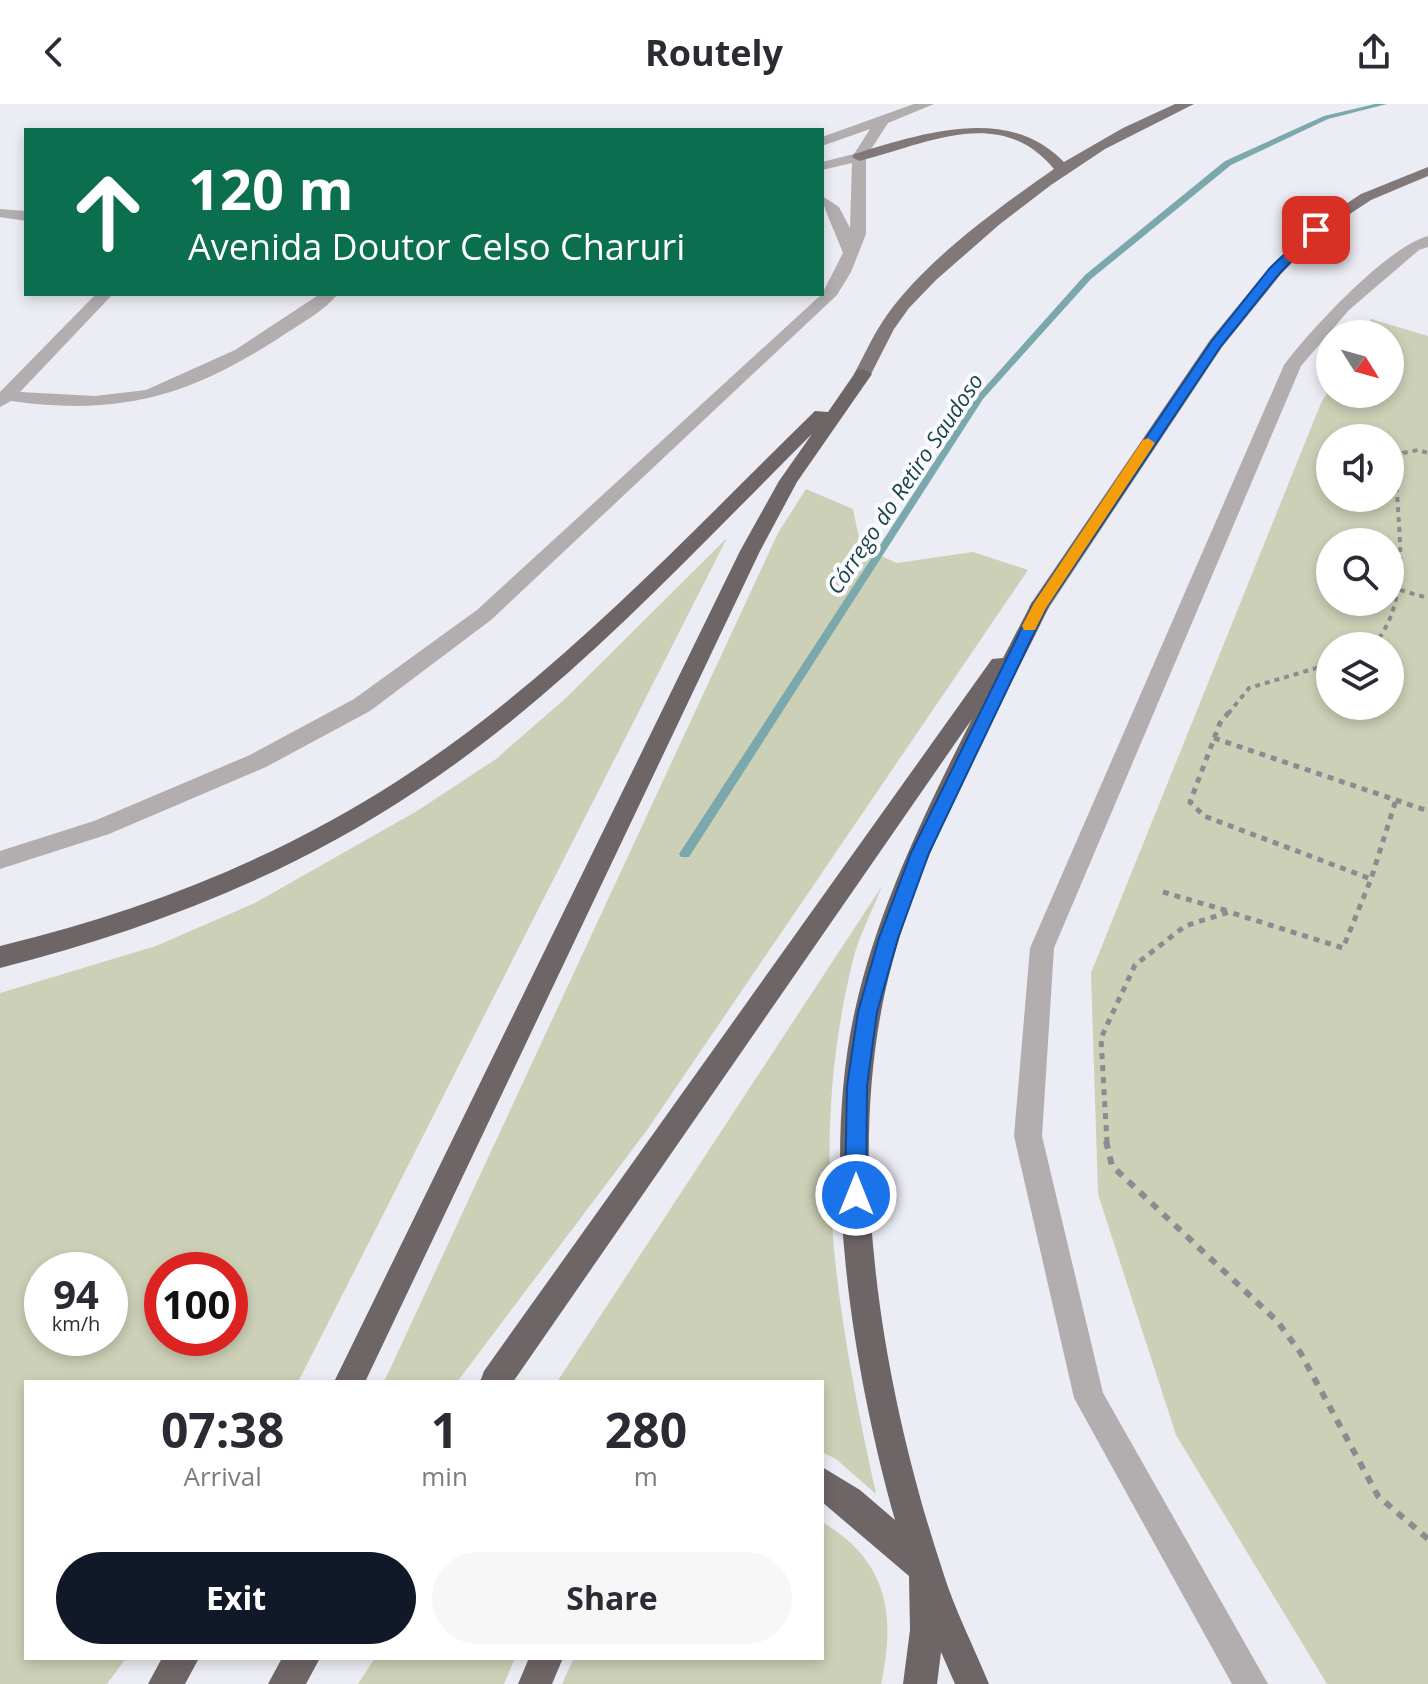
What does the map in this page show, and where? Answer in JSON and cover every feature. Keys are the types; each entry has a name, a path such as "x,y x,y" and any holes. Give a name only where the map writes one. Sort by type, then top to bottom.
{"highway":[{"path":"0,957 105,929 220,886 337,827 444,761 526,697 596,634 863,374"},
{"path":"350,1380 750,551 788,481 863,374"},
{"path":"496,1380 1039,607"},
{"path":"972,1684 925,1568 886,1419 868,1304 856,1195 857,1086 867,1012 889,938 920,853 1039,607"},
{"path":"824,1484 849,1501 925,1568 927,1630 920,1684"},
{"path":"165,1684 181,1660"},
{"path":"285,1684 302,1660"},
{"path":"535,1684 545,1660"}],"main road":[{"path":"863,374 895,315 947,261 1021,198 1062,169 1144,120 1187,104"},
{"path":"859,157 947,132 993,129 1026,136 1039,143 1062,169"},
{"path":"1039,607 1216,344 1275,271 1316,230 1366,197 1428,171"}],"street":[{"path":"824,141 927,104"},
{"path":"0,860 115,822 258,761 362,705 495,604 831,292 851,255 858,234 859,157 883,120"},
{"path":"824,166 859,157"},
{"path":"824,201 831,205 841,221 851,255"},
{"path":"0,213 24,216"},
{"path":"1251,1684 1089,1398 1028,1136 1042,948 1293,365 1343,307 1414,247 1428,241"},
{"path":"3,399 103,296"},
{"path":"3,399 110,400 150,395 227,364 284,329 327,296"}],"path":[{"path":"1398,528 1396,466 1403,453 1418,450 1428,453"},
{"path":"1404,591 1428,598"},
{"path":"1316,668 1249,688 1220,723 1190,802 1204,816 1371,879"},
{"path":"1214,738 1428,811"},
{"path":"1163,892 1343,948 1371,879 1396,800"},
{"path":"1229,912 1185,926 1135,965 1101,1038 1105,1135 1112,1166 1277,1321 1300,1352 1378,1496 1428,1539"}],"green space":[{"path":"1404,329 1428,336 1428,1684 1327,1684 1176,1435 1098,1194 1091,973 1319,408 1404,408"},
{"path":"806,489 853,509 861,547 897,563 973,552 1028,570 647,1130 459,1380 385,1380 778,533"},
{"path":"727,538 299,1380 24,1380 24,1660 125,1660 107,1684 0,1684 0,993 156,946 255,903 417,811 496,759 567,697"},
{"path":"882,886 853,960 839,1029 832,1096 830,1162 832,1228 839,1293 876,1494 836,1459 824,1453 824,1380 558,1380"},
{"path":"824,1523 861,1554 874,1572 882,1592 887,1635 881,1684 562,1684 573,1660 824,1660"},
{"path":"374,1660 514,1660 504,1684 358,1684"}],"waterway":[{"name":"Córrego do Retiro Saudoso","path":"685,854 980,398 1088,277 1228,163 1326,117 1384,104"}],"slow traffic":[{"path":"1030,626 1039,607 1148,443"}],"route":[{"path":"856,1195 857,1086 867,1012 889,938 920,853 1039,607 1216,344 1275,271 1316,230"}]}
